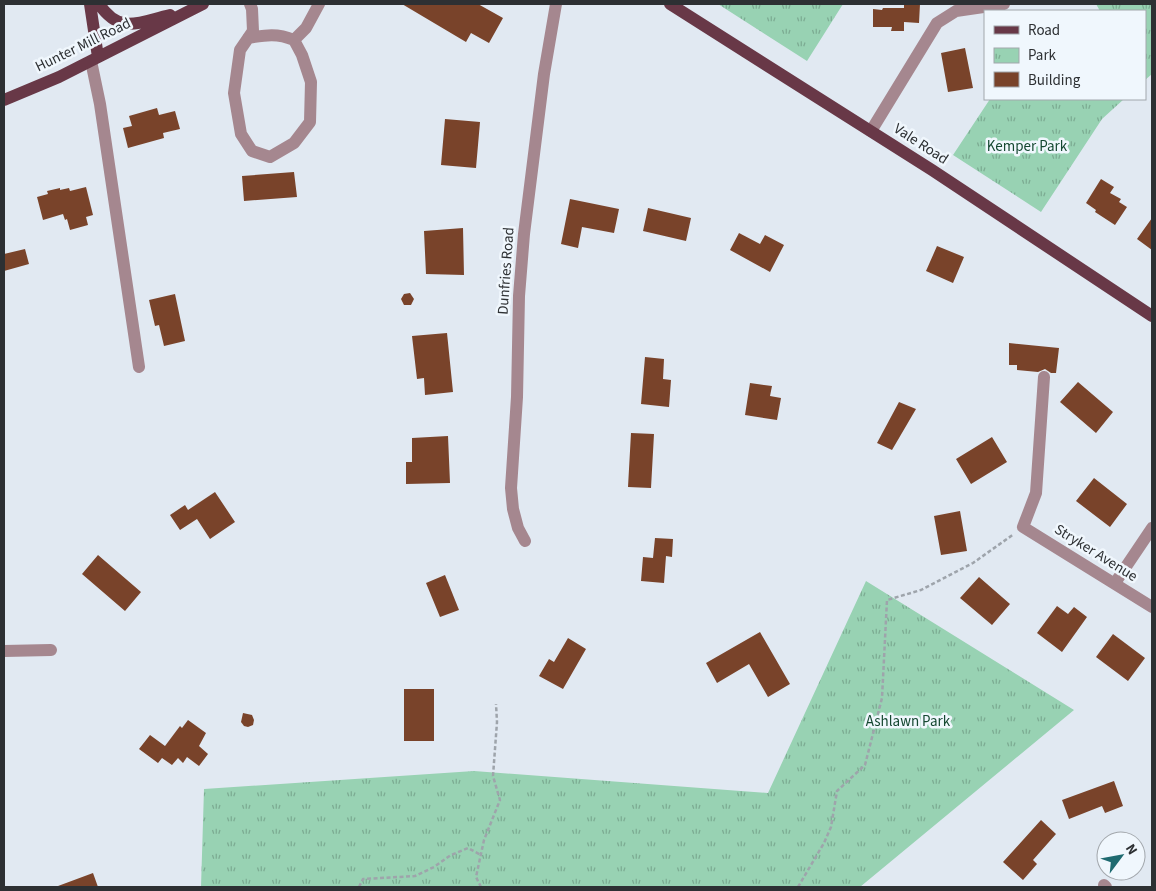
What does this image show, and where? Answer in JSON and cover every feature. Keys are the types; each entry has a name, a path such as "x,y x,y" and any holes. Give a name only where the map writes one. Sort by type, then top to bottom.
{"main road":[{"path":"90,4 94,59"},
{"path":"99,4 114,20 126,24 189,11"},
{"name":"Hunter Mill Road","path":"4,100 59,77 203,4"},
{"name":"Vale Road","path":"670,4 871,131 1152,316"}],"street":[{"path":"248,38 282,35 294,40 302,55 311,82 310,122 294,143 270,157 252,151 241,134 234,92 240,50 248,38 253,31 250,4"},
{"path":"294,40 306,28 319,4"},
{"name":"Dunfries Road","path":"525,541 518,528 513,509 511,488 517,398 519,296 524,234 544,74 556,4"},
{"path":"871,131 937,23 956,11 1004,4"},
{"path":"94,59 139,367"},
{"path":"1023,527 1036,493 1044,377"},
{"name":"Stryker Avenue","path":"1023,527 1152,607"},
{"path":"1114,583 1152,528"},
{"path":"4,651 51,650"}],"path":[{"path":"798,887 824,843 830,828 838,791 865,765 882,698 887,600 921,590 974,563 1023,527"},
{"path":"481,887 476,877 484,840 500,800 493,776 497,722 496,704"},
{"path":"359,887 363,879 415,876 434,867 451,855 468,848 481,856"}],"green space":[{"path":"718,4 843,4 807,61"},
{"path":"1096,4 1152,4 1152,74 1146,79 1146,10 1099,10"},
{"name":"Kemper Park","path":"989,100 1123,100 1102,119 1041,212 953,155"},
{"name":"Ashlawn Park","path":"866,581 1074,710 860,887 201,887 204,789 474,771 768,793"}],"building":[{"path":"402,4 478,4 503,18 489,43 471,33 466,42"},
{"path":"904,4 920,4 919,23 904,22 904,31 891,31 892,27 873,27 873,9 904,8"},
{"path":"965,48 973,88 948,92 941,53"},
{"path":"157,108 159,115 175,111 180,129 163,133 164,138 128,148 123,128 132,126 129,116"},
{"path":"445,119 480,122 476,168 441,165"},
{"path":"294,172 297,197 244,201 242,176"},
{"path":"1101,179 1114,187 1110,193 1121,199 1119,202 1127,207 1115,225 1095,212 1096,210 1086,203"},
{"path":"86,187 93,215 86,217 88,225 70,230 67,219 65,220 63,214 43,220 37,197 48,194 47,191 60,188 60,190 69,188 70,191"},
{"path":"570,199 619,209 614,233 582,227 578,248 561,244"},
{"path":"648,208 691,218 686,241 643,231"},
{"path":"1152,218 1152,250 1137,239"},
{"path":"463,228 464,275 426,274 424,231"},
{"path":"739,233 760,244 765,235 784,245 770,272 730,250"},
{"path":"937,246 964,257 953,283 926,271"},
{"path":"25,249 29,264 4,271 4,254"},
{"path":"410,293 414,299 411,305 404,305 401,299 404,294"},
{"path":"175,294 185,341 164,346 159,325 155,326 149,300"},
{"path":"447,333 453,392 425,395 424,378 417,379 412,336"},
{"path":"1009,343 1059,348 1056,373 1051,373 1045,369 1038,372 1017,370 1017,365 1009,365"},
{"path":"645,357 664,359 663,379 671,380 669,407 641,404"},
{"path":"1078,382 1113,412 1096,433 1060,402"},
{"path":"750,383 772,386 770,396 781,398 777,420 745,415"},
{"path":"899,402 916,409 892,450 877,443"},
{"path":"631,433 654,434 651,488 628,487"},
{"path":"448,436 450,483 406,484 406,462 412,462 412,438"},
{"path":"992,437 1007,462 971,484 956,459"},
{"path":"1094,478 1127,504 1110,527 1076,501"},
{"path":"215,492 235,522 210,539 197,519 180,530 170,515 185,505 188,510"},
{"path":"960,511 967,551 941,555 934,516"},
{"path":"655,538 673,539 672,557 666,556 664,583 641,581 643,557 653,558"},
{"path":"98,555 141,592 125,611 82,574"},
{"path":"445,575 459,610 440,617 426,583"},
{"path":"979,577 1010,604 992,625 960,598"},
{"path":"1057,606 1068,614 1074,607 1087,617 1062,652 1037,633"},
{"path":"760,632 790,684 768,697 749,664 717,683 706,663"},
{"path":"1113,634 1145,658 1128,681 1096,657"},
{"path":"568,638 586,649 563,689 539,676 549,659 554,662"},
{"path":"404,689 434,689 434,741 404,741"},
{"path":"243,713 252,715 253,725 244,726 241,722"},
{"path":"188,720 206,733 199,746 208,754 199,766 187,757 183,763 178,758 172,765 162,758 158,763 139,749 150,735 165,746 180,726 182,728"},
{"path":"1114,781 1123,806 1105,813 1102,806 1069,819 1062,800"},
{"path":"1041,820 1056,834 1033,860 1037,864 1023,880 1003,862"},
{"path":"93,873 98,887 58,887 58,886"}]}
